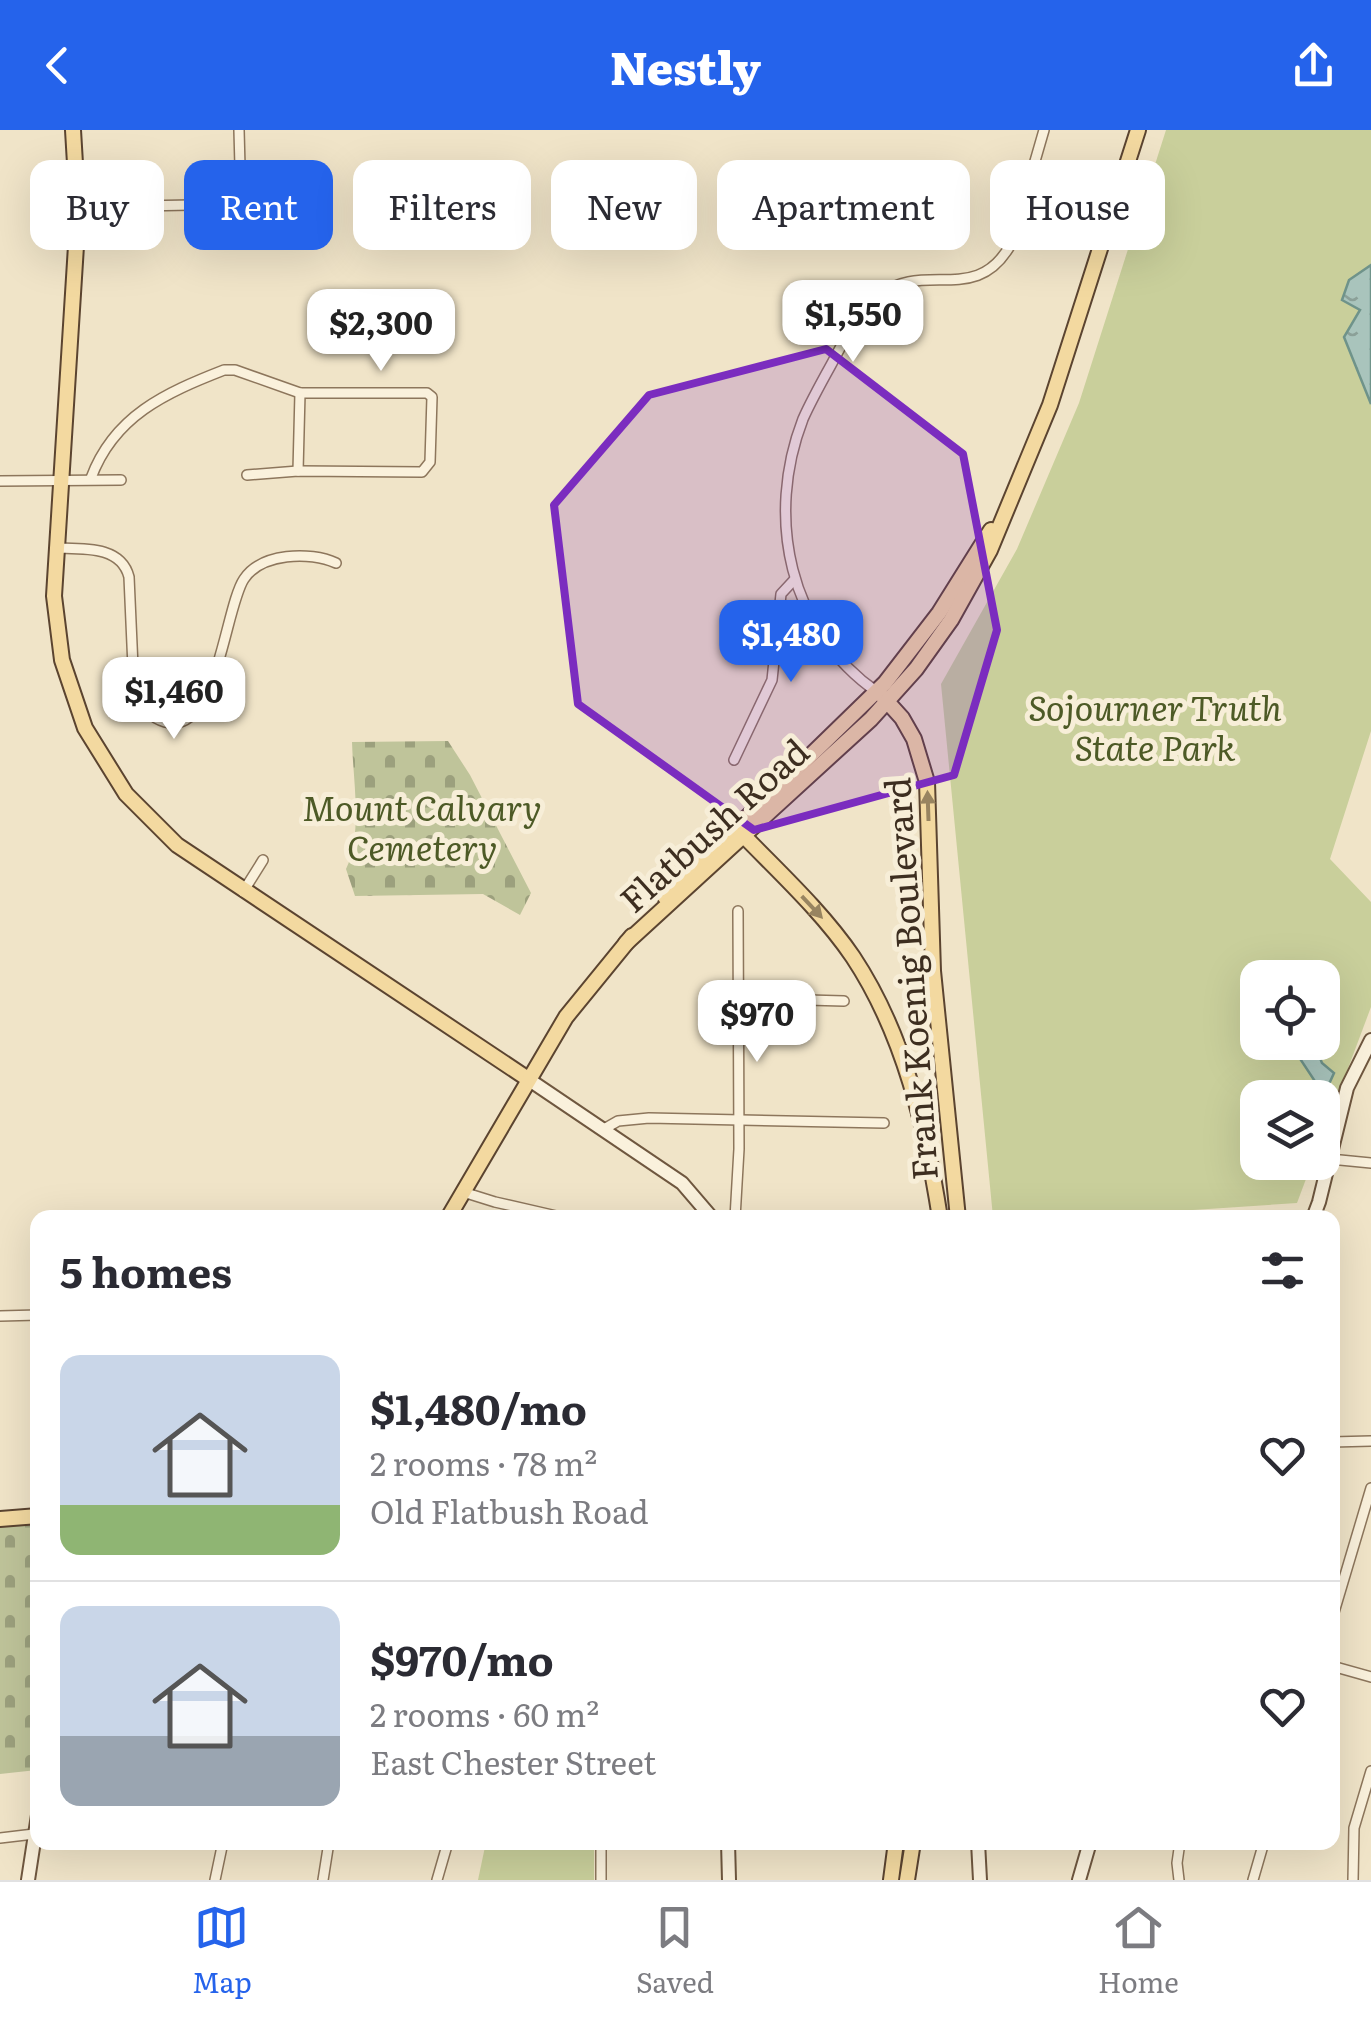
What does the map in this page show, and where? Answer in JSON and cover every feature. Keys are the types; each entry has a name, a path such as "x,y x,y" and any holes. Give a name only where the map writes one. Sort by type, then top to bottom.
{"main road":[{"path":"73,130 75,160"},
{"name":"Flatbush Road","path":"626,943 746,836 951,620 990,550 1061,376 1138,130"},
{"path":"76,250 54,611 62,660 78,712 94,746 149,821 177,846 528,1079"},
{"name":"Flatbush Road","path":"453,1210 566,1017 626,943 664,898 744,819 882,696"},
{"name":"Frank Koenig Boulevard","path":"882,696 914,738 927,782 932,957 957,1210"},
{"path":"744,819 746,836"},
{"name":"Frank Koenig Boulevard","path":"746,836 828,924 874,994 913,1092 938,1210"},
{"path":"0,1519 30,1517"},
{"path":"891,1880 895,1850"},
{"path":"908,1880 912,1850"}],"street":[{"path":"164,206 242,204 239,130"},
{"path":"882,696 818,631 794,580 786,543 793,454 812,399 864,309 889,289 914,280 963,281 979,277 1002,261 1044,130"},
{"path":"91,478 108,441 122,425 224,370 235,370 300,393 430,394 430,462 422,472 298,471 247,475"},
{"path":"298,471 300,393"},
{"path":"0,481 121,480"},
{"path":"55,548 110,554 124,561 130,577 134,690 140,704 152,716 172,723 190,718 204,698 239,589 254,568 264,562 289,558 328,559 336,564"},
{"path":"734,760 772,680 781,594 794,580"},
{"path":"242,892 263,860"},
{"path":"735,1210 738,911"},
{"path":"737,998 844,1001"},
{"path":"1340,1117 1347,1088 1371,1040"},
{"path":"528,1079 682,1183 705,1210"},
{"path":"604,1129 634,1119 884,1122"},
{"path":"1340,1160 1371,1163"},
{"path":"1315,1210 1324,1180"},
{"path":"463,1192 530,1210"},
{"path":"0,1316 30,1315"},
{"path":"1340,1442 1371,1441"},
{"path":"1340,1591 1371,1488"},
{"path":"1340,1668 1371,1677"},
{"path":"1353,1880 1354,1828 1371,1771"},
{"path":"0,1838 30,1834"},
{"path":"28,1880 32,1850"},
{"path":"216,1880 222,1850"},
{"path":"323,1880 328,1850"},
{"path":"437,1880 446,1850"},
{"path":"601,1850 601,1880"},
{"path":"728,1850 729,1880"},
{"path":"978,1850 980,1880"},
{"path":"1079,1880 1088,1850"},
{"path":"1179,1850 1180,1880"},
{"path":"1253,1880 1262,1850"}],"highlighted area":[{"path":"826,349 963,454 997,630 954,775 754,830 578,704 554,505 649,395"}],"green space":[{"name":"Sojourner Truth State Park","path":"1166,130 1371,130 1371,731 1330,859 1371,902 1371,1007 1340,1090 1340,1080 1240,1080 1240,1180 1306,1180 1297,1203 1192,1210 992,1210 941,684 1017,549 1079,403 1128,250 1165,250 1165,160 1156,160"},
{"name":"Mount Calvary Cemetery","path":"448,741 470,775 531,893 520,915 483,894 355,896 346,869 356,823 352,742"},
{"path":"30,1524 30,1771 0,1774 0,1526"},
{"path":"484,1850 594,1850 594,1880 478,1880"}],"water":[{"path":"1371,265 1371,404 1344,337 1360,310 1342,300 1349,280"},
{"path":"1301,1060 1321,1060 1334,1073 1331,1080 1314,1080"}]}
